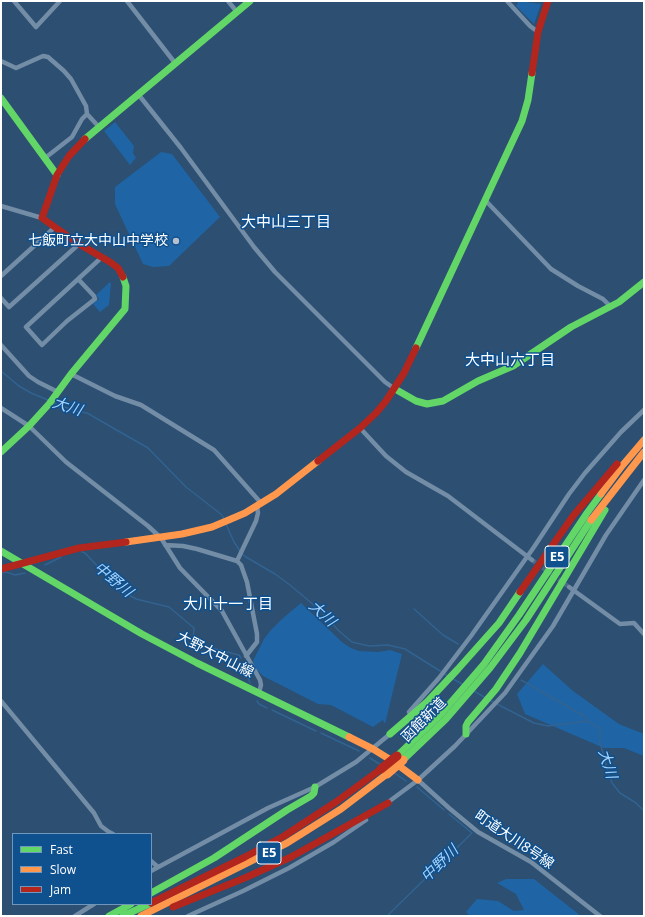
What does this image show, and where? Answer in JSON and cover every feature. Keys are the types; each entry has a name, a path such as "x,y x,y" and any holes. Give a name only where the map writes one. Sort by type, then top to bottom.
{"main road":[{"path":"1,452 29,426 49,404 71,374 125,309 127,292 124,279 118,268 79,244 42,218 57,175 77,146 250,1"},
{"path":"1,569 79,548 163,542 231,520 259,505 319,461 360,428 386,401 404,373 517,133 526,109 532,79 538,32 548,1"},
{"path":"1,98 57,175"},
{"path":"395,389 416,401 427,404 437,403 513,366 571,327 619,302 644,282"},
{"path":"390,734 427,702 443,679 458,669 499,623 535,570 592,492 644,435"},
{"name":"函館新道","path":"477,678 587,513 622,466 644,440"},
{"path":"466,734 466,726 468,722 490,703 496,689 520,653 604,510 644,453"},
{"name":"函館新道","path":"141,916 288,843 335,813 400,758 441,714 466,691 526,620 593,517 644,453"},
{"name":"大野大中山線","path":"1,551 142,634 373,749 394,762 418,780"},
{"name":"函館新道","path":"152,903 284,836 384,771"},
{"path":"152,892 214,858 311,796 314,793 315,786"},
{"path":"150,916 247,877 291,857 388,803"},
{"path":"109,916 129,905"},
{"name":"函館新道","path":"124,916 148,905"}],"street":[{"path":"14,1 36,27 60,1"},
{"path":"127,1 175,63"},
{"path":"228,1 237,12"},
{"path":"507,1 518,11 530,26 538,32"},
{"path":"1,61 16,68 43,56 53,59 71,79 86,106 87,114 99,127"},
{"path":"138,94 254,247 275,272 386,382 395,389"},
{"path":"45,158 72,138 82,119 87,114"},
{"path":"485,200 551,269 603,299 610,306"},
{"path":"1,206 42,218"},
{"path":"1,276 55,227"},
{"path":"1,298 9,307 79,244"},
{"path":"78,280 94,296 95,299 42,345 26,327 102,257"},
{"path":"1,345 29,376 57,394"},
{"path":"71,374 115,396 141,405 214,450 259,505 256,521 237,561"},
{"path":"1,408 29,426 66,462 148,526 163,542 180,568 222,611 234,630 246,656 260,680 261,685 258,693"},
{"path":"443,679 449,665 527,557 569,494 597,458 644,410"},
{"path":"360,428 386,456 401,468 448,496 532,560"},
{"path":"490,703 505,693 553,626 606,535 644,480"},
{"path":"163,542 197,549 237,561 241,565 244,571 257,634 257,642 246,656"},
{"path":"568,587 620,624 634,623 644,634"},
{"path":"1,701 94,813 102,826 111,833"},
{"path":"152,870 268,808 315,786 356,762 390,734"},
{"path":"188,916 290,868 345,835 418,780 466,734"},
{"name":"町道大川8号線","path":"418,780 478,832 531,862 600,916"},
{"path":"152,862 158,867"},
{"path":"75,916 92,905"}],"shaded area":[{"path":"519,1 541,4 534,24 516,6"},
{"path":"115,122 134,146 133,153 136,158 130,165 104,131"},
{"path":"161,152 172,154 220,217 169,266 153,267 143,264 115,204 115,187"},
{"path":"110,282 109,305 100,312 93,304 99,299 96,295"},
{"path":"301,603 343,643 351,648 359,651 378,652 390,650 402,654 385,724 383,720 373,727 331,705 318,704 263,676 256,669 253,661 264,639 282,619"},
{"path":"543,664 573,691 619,724 644,734 644,756 624,748 604,748 525,714 517,694"},
{"path":"506,879 534,879 581,916 470,916 466,912 477,899 498,901 514,911 524,910 516,894 497,883"}],"waterway":[{"name":"大川","path":"1,371 19,386 48,400"},
{"name":"大川","path":"53,403 87,413 148,448 186,487 222,515 224,519"},
{"name":"大川","path":"226,524 240,551"},
{"name":"中野川","path":"82,552 85,553 120,590 136,599 169,607 194,628 193,641 204,646 239,655 241,658"},
{"name":"大川","path":"242,554 290,585 321,611 339,631 352,642 369,646 388,645 405,649 448,676"},
{"name":"中野川","path":"45,565 61,557"},
{"name":"中野川","path":"1,573 6,572 15,575 25,573"},
{"path":"414,609 443,635 458,644"},
{"name":"中野川","path":"243,663 250,683"},
{"name":"大川","path":"453,679 462,684"},
{"path":"521,680 584,716 588,721"},
{"name":"大川","path":"474,691 484,697"},
{"name":"中野川","path":"257,701 259,704 267,708"},
{"name":"大川","path":"491,701 534,723 548,726 588,721 600,729 600,742 612,783 620,793 636,803 644,811"},
{"name":"中野川","path":"272,710 316,731"},
{"name":"中野川","path":"321,733 359,751"},
{"name":"中野川","path":"370,758 381,765"},
{"name":"中野川","path":"393,772 406,781"},
{"name":"中野川","path":"417,787 444,810"},
{"name":"中野川","path":"387,916 472,833 449,814"}],"tunnel":[{"path":"532,560 569,587"}],"traffic: fast":[{"path":"85,139 250,1"},
{"path":"416,348 522,121 528,100 532,73"},
{"path":"1,98 57,175"},
{"path":"1,452 29,426 49,404 71,374 125,309 126,286 123,277"},
{"path":"395,389 416,401 427,404 443,401 478,381 513,366 571,327 619,302 644,282"},
{"path":"397,756 441,714 484,664 601,494"},
{"path":"466,734 466,726 468,722 496,689 520,653 605,510"},
{"path":"403,760 446,719 490,668 526,620 591,520"},
{"path":"1,551 142,634 197,663 349,737"},
{"path":"390,734 427,702 458,669 499,623 520,592"},
{"path":"152,892 214,858 311,796 314,793 315,787"},
{"path":"109,916 129,905"},
{"path":"123,916 147,905"}],"traffic: slow":[{"path":"601,494 644,440"},
{"path":"591,520 644,452"},
{"path":"126,542 182,534 212,527 231,519 245,513 276,494 318,461"},
{"path":"349,737 394,762 418,780"},
{"path":"387,774 403,760"},
{"path":"141,916 287,843 341,809 387,774"}],"traffic: jam":[{"path":"532,73 538,32 548,1"},
{"path":"85,139 69,156 57,175 42,218 79,244 110,262 118,268 123,277"},
{"path":"318,461 360,428 376,413 386,401 404,373 416,348"},
{"path":"520,592 573,516 617,464"},
{"path":"1,569 79,548 126,542"},
{"path":"381,769 397,756"},
{"path":"152,903 245,857 284,836 336,802 381,769"},
{"path":"173,907 247,877 291,857 388,803"}],"place":[{"name":"七飯町立大中山中学校","path":"176,241"}],"district":[{"name":"大中山三丁目","path":"286,223"},
{"name":"大中山六丁目","path":"510,361"},
{"name":"大川十一丁目","path":"228,605"}]}
